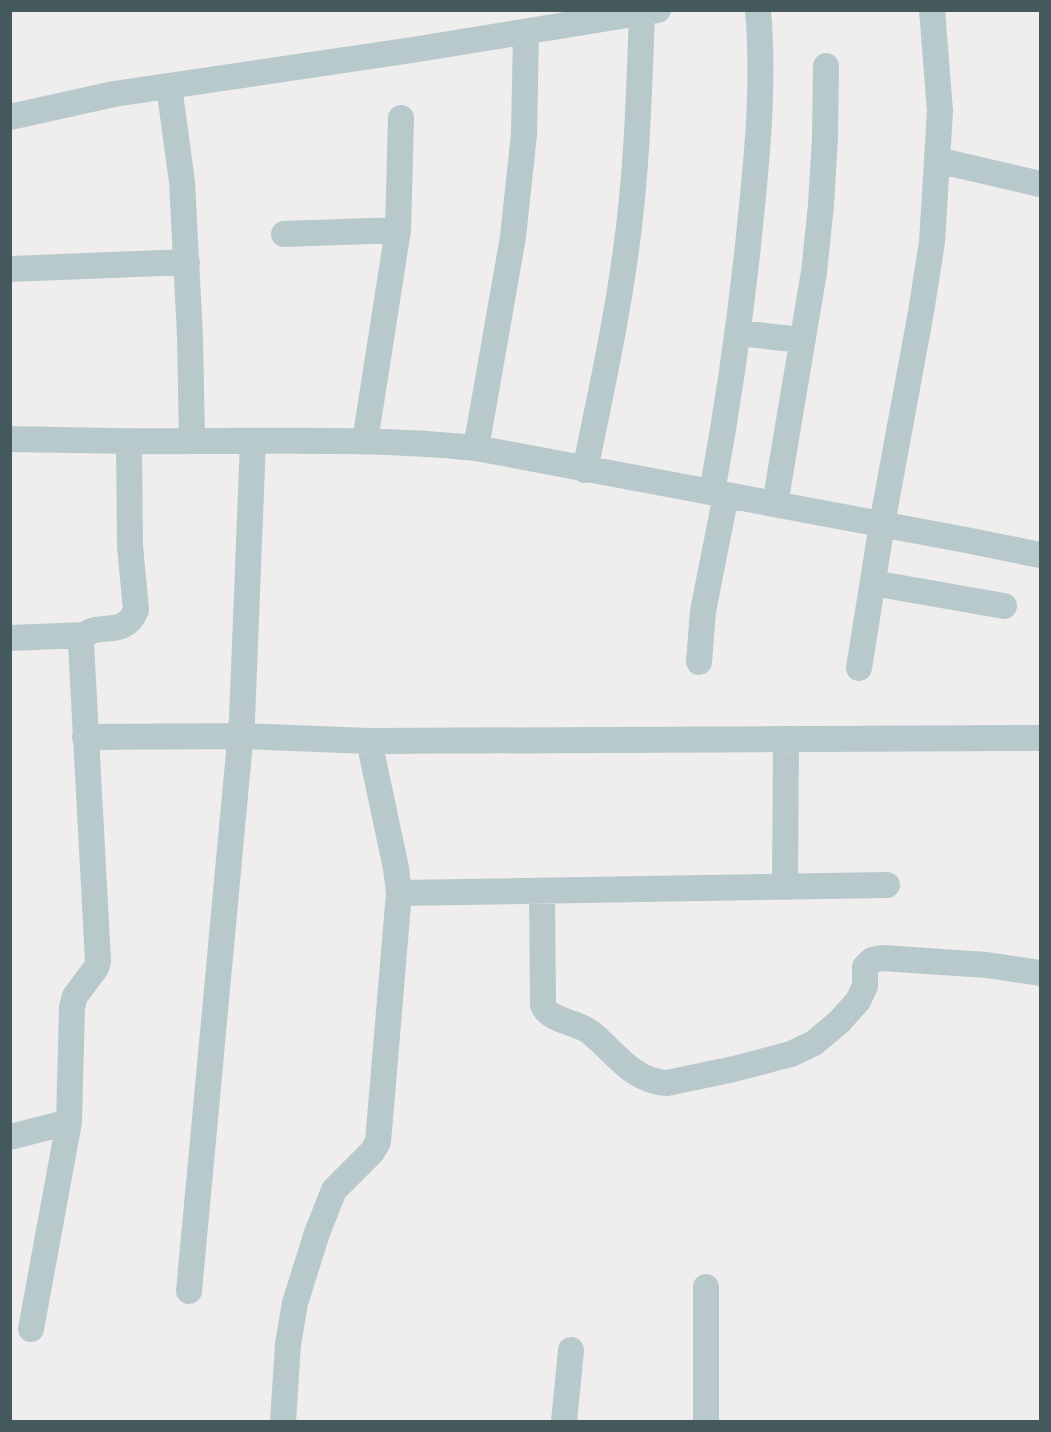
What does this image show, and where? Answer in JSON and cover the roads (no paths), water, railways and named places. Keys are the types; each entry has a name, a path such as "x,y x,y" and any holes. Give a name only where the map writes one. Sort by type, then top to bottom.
{"street":[{"path":"699,662 703,611 739,333 754,190 760,114 761,49 758,10"},
{"path":"859,668 932,242 940,111 932,10"},
{"path":"10,117 114,94 650,12 626,250 611,346 585,470"},
{"path":"476,448 513,237 524,134 526,32"},
{"path":"775,504 814,272 825,138 826,66"},
{"path":"169,86 182,182 187,262 192,441"},
{"path":"365,441 398,230 401,118"},
{"path":"937,160 1041,184"},
{"path":"284,234 398,230"},
{"path":"10,269 187,262"},
{"path":"739,333 801,340"},
{"path":"10,439 426,442 476,448 1041,555"},
{"path":"30,1329 69,1122 72,1007 80,987 96,968 99,953 81,643 84,635 89,631 125,625 132,619 136,610 130,546 129,441"},
{"path":"189,1292 241,736 254,441"},
{"path":"873,583 1005,606"},
{"path":"10,638 84,635"},
{"path":"85,737 241,736 369,741 1041,738"},
{"path":"785,887 786,739"},
{"path":"284,1422 288,1344 296,1303 317,1233 334,1190 372,1152 378,1142 399,893 396,868 369,741"},
{"path":"399,893 887,885"},
{"path":"542,891 543,1005 545,1010 555,1017 580,1026 627,1068 656,1083 667,1083 735,1069 791,1054 814,1043 839,1022 858,1001 865,986 865,967 872,960 882,958 947,962 1041,973"},
{"path":"10,1137 69,1122"},
{"path":"705,1287 706,1422"},
{"path":"564,1422 571,1350"}]}
